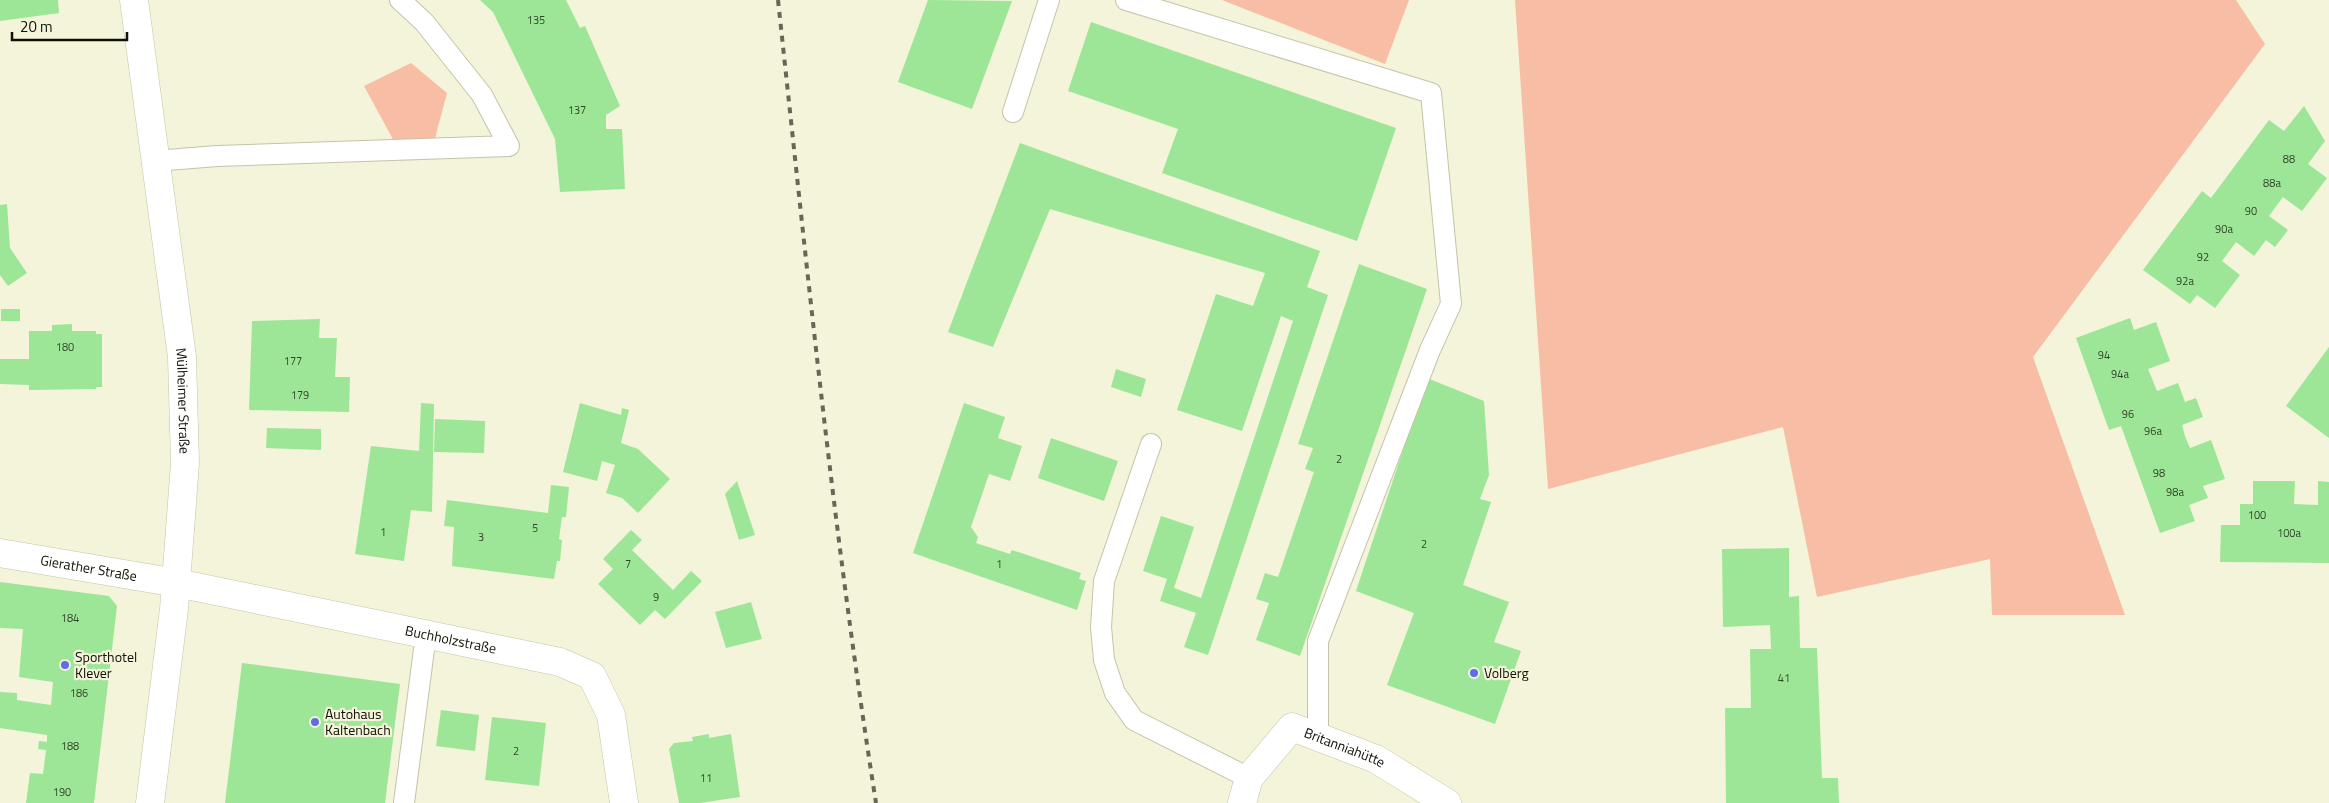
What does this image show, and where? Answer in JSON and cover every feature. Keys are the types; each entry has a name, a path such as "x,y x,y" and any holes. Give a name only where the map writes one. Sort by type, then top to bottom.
{"street":[{"name":"Mülheimer Straße","path":"134,0 182,357 185,463 177,583 150,803"},
{"name":"Gierather Straße","path":"0,554 96,568 177,583"},
{"name":"Buchholzstraße","path":"177,583 560,662 592,676 611,715 624,803"},
{"name":"Britanniahütte","path":"1246,790 1292,728 1376,758 1447,803"}],"lane":[{"path":"155,161 236,156 509,146 482,96 424,22 400,0"},
{"path":"1013,112 1049,0"},
{"path":"1126,0 1431,93 1450,304 1430,350 1318,641 1318,737"},
{"path":"1152,444 1104,581 1101,628 1104,660 1115,693 1134,720 1246,790"},
{"path":"404,803 426,634"}],"shaded area":[{"path":"1222,0 1409,0 1385,64"},
{"path":"1515,0 2236,0 2265,44 2033,357 2125,615 1992,615 1990,559 1817,597 1783,427 1548,489"},
{"path":"411,63 447,93 434,142 395,143 364,86"}],"building":[{"path":"0,0 58,0 59,13 0,21"},
{"path":"480,0 566,0 580,28 585,26 620,106 606,115 606,129 622,129 625,189 560,192 555,139 493,12"},
{"path":"928,0 1012,1 972,109 898,82"},
{"path":"1091,22 1396,128 1357,241 1162,173 1178,129 1068,91"},
{"path":"2304,106 2325,141 2308,164 2327,178 2302,211 2283,197 2269,216 2288,230 2275,247 2266,240 2254,256 2236,242 2222,261 2240,275 2215,308 2197,295 2190,304 2143,270 2202,191 2211,198 2269,120 2284,131"},
{"path":"1020,143 1320,251 1307,287 1328,295 1208,655 1184,647 1196,613 1160,601 1167,579 1143,571 1161,516 1194,527 1174,588 1201,598 1293,321 1281,316 1242,431 1177,410 1216,294 1253,306 1265,273 1050,209 993,347 948,332"},
{"path":"7,204 10,248 27,273 8,286 0,275 0,205"},
{"path":"1359,264 1427,289 1300,656 1256,640 1269,603 1256,599 1265,573 1278,577 1314,472 1305,469 1313,448 1298,444"},
{"path":"1,309 20,309 20,321 1,321"},
{"path":"2130,318 2134,330 2156,322 2170,361 2148,369 2157,391 2178,383 2185,402 2196,398 2203,417 2182,425 2185,436 2190,448 2211,440 2225,479 2203,486 2208,498 2189,505 2195,521 2160,533 2121,426 2109,430 2076,338"},
{"path":"320,319 319,338 337,338 335,377 350,377 349,412 249,410 252,321"},
{"path":"72,324 72,331 96,331 96,334 102,334 102,387 96,387 96,389 29,390 29,385 0,384 0,359 29,359 29,331 52,331 52,325"},
{"path":"2329,347 2329,438 2286,406"},
{"path":"1116,369 1146,379 1141,397 1111,387"},
{"path":"1427,378 1484,401 1489,475 1480,499 1491,502 1463,585 1509,602 1494,642 1521,651 1495,724 1387,685 1414,613 1356,591"},
{"path":"421,403 434,404 432,512 411,510 404,561 355,554 371,446 419,451"},
{"path":"580,403 621,415 622,408 629,410 621,443 638,449 670,479 638,513 622,498 606,493 615,465 602,461 597,481 563,472"},
{"path":"964,403 1005,417 998,438 1022,446 1010,481 989,474 971,527 978,537 976,543 1010,554 1012,550 1081,573 1079,579 1086,581 1077,610 913,553"},
{"path":"435,419 485,421 484,453 434,452"},
{"path":"267,428 321,429 321,450 266,448"},
{"path":"1051,438 1118,461 1104,501 1038,478"},
{"path":"737,481 755,535 739,540 725,494"},
{"path":"2253,481 2295,481 2294,504 2318,505 2318,481 2329,482 2329,563 2220,562 2221,525 2240,525 2240,504 2253,504"},
{"path":"551,485 569,487 566,517 562,517 559,539 562,540 560,561 557,561 554,579 452,566 454,527 444,526 447,500 548,513"},
{"path":"631,530 642,540 632,550 673,590 691,571 702,581 665,619 655,610 640,625 598,584 613,569 603,559"},
{"path":"1789,548 1789,597 1799,596 1800,648 1817,648 1822,778 1838,778 1839,803 1726,803 1725,708 1751,708 1750,649 1771,649 1770,625 1723,627 1722,549"},
{"path":"0,582 109,596 117,606 94,803 26,803 30,773 43,774 46,750 38,749 39,741 47,742 47,735 0,728 0,692 17,693 17,700 51,705 53,682 19,677 23,629 0,628"},
{"path":"751,602 762,639 726,648 715,612"},
{"name":"Autohaus Kaltenbach","path":"242,663 400,684 385,803 225,803"},
{"path":"441,710 479,715 475,751 436,746"},
{"path":"492,717 546,723 539,786 485,780"},
{"path":"709,734 709,738 731,734 740,797 700,803 679,803 669,749 674,743 693,741 692,737"}],"railway":[{"path":"778,0 834,503 876,803"}],"place":[{"name":"Sporthotel Klever","path":"65,665"},
{"name":"Volberg","path":"1474,673"},
{"name":"Autohaus Kaltenbach","path":"315,722"}]}
